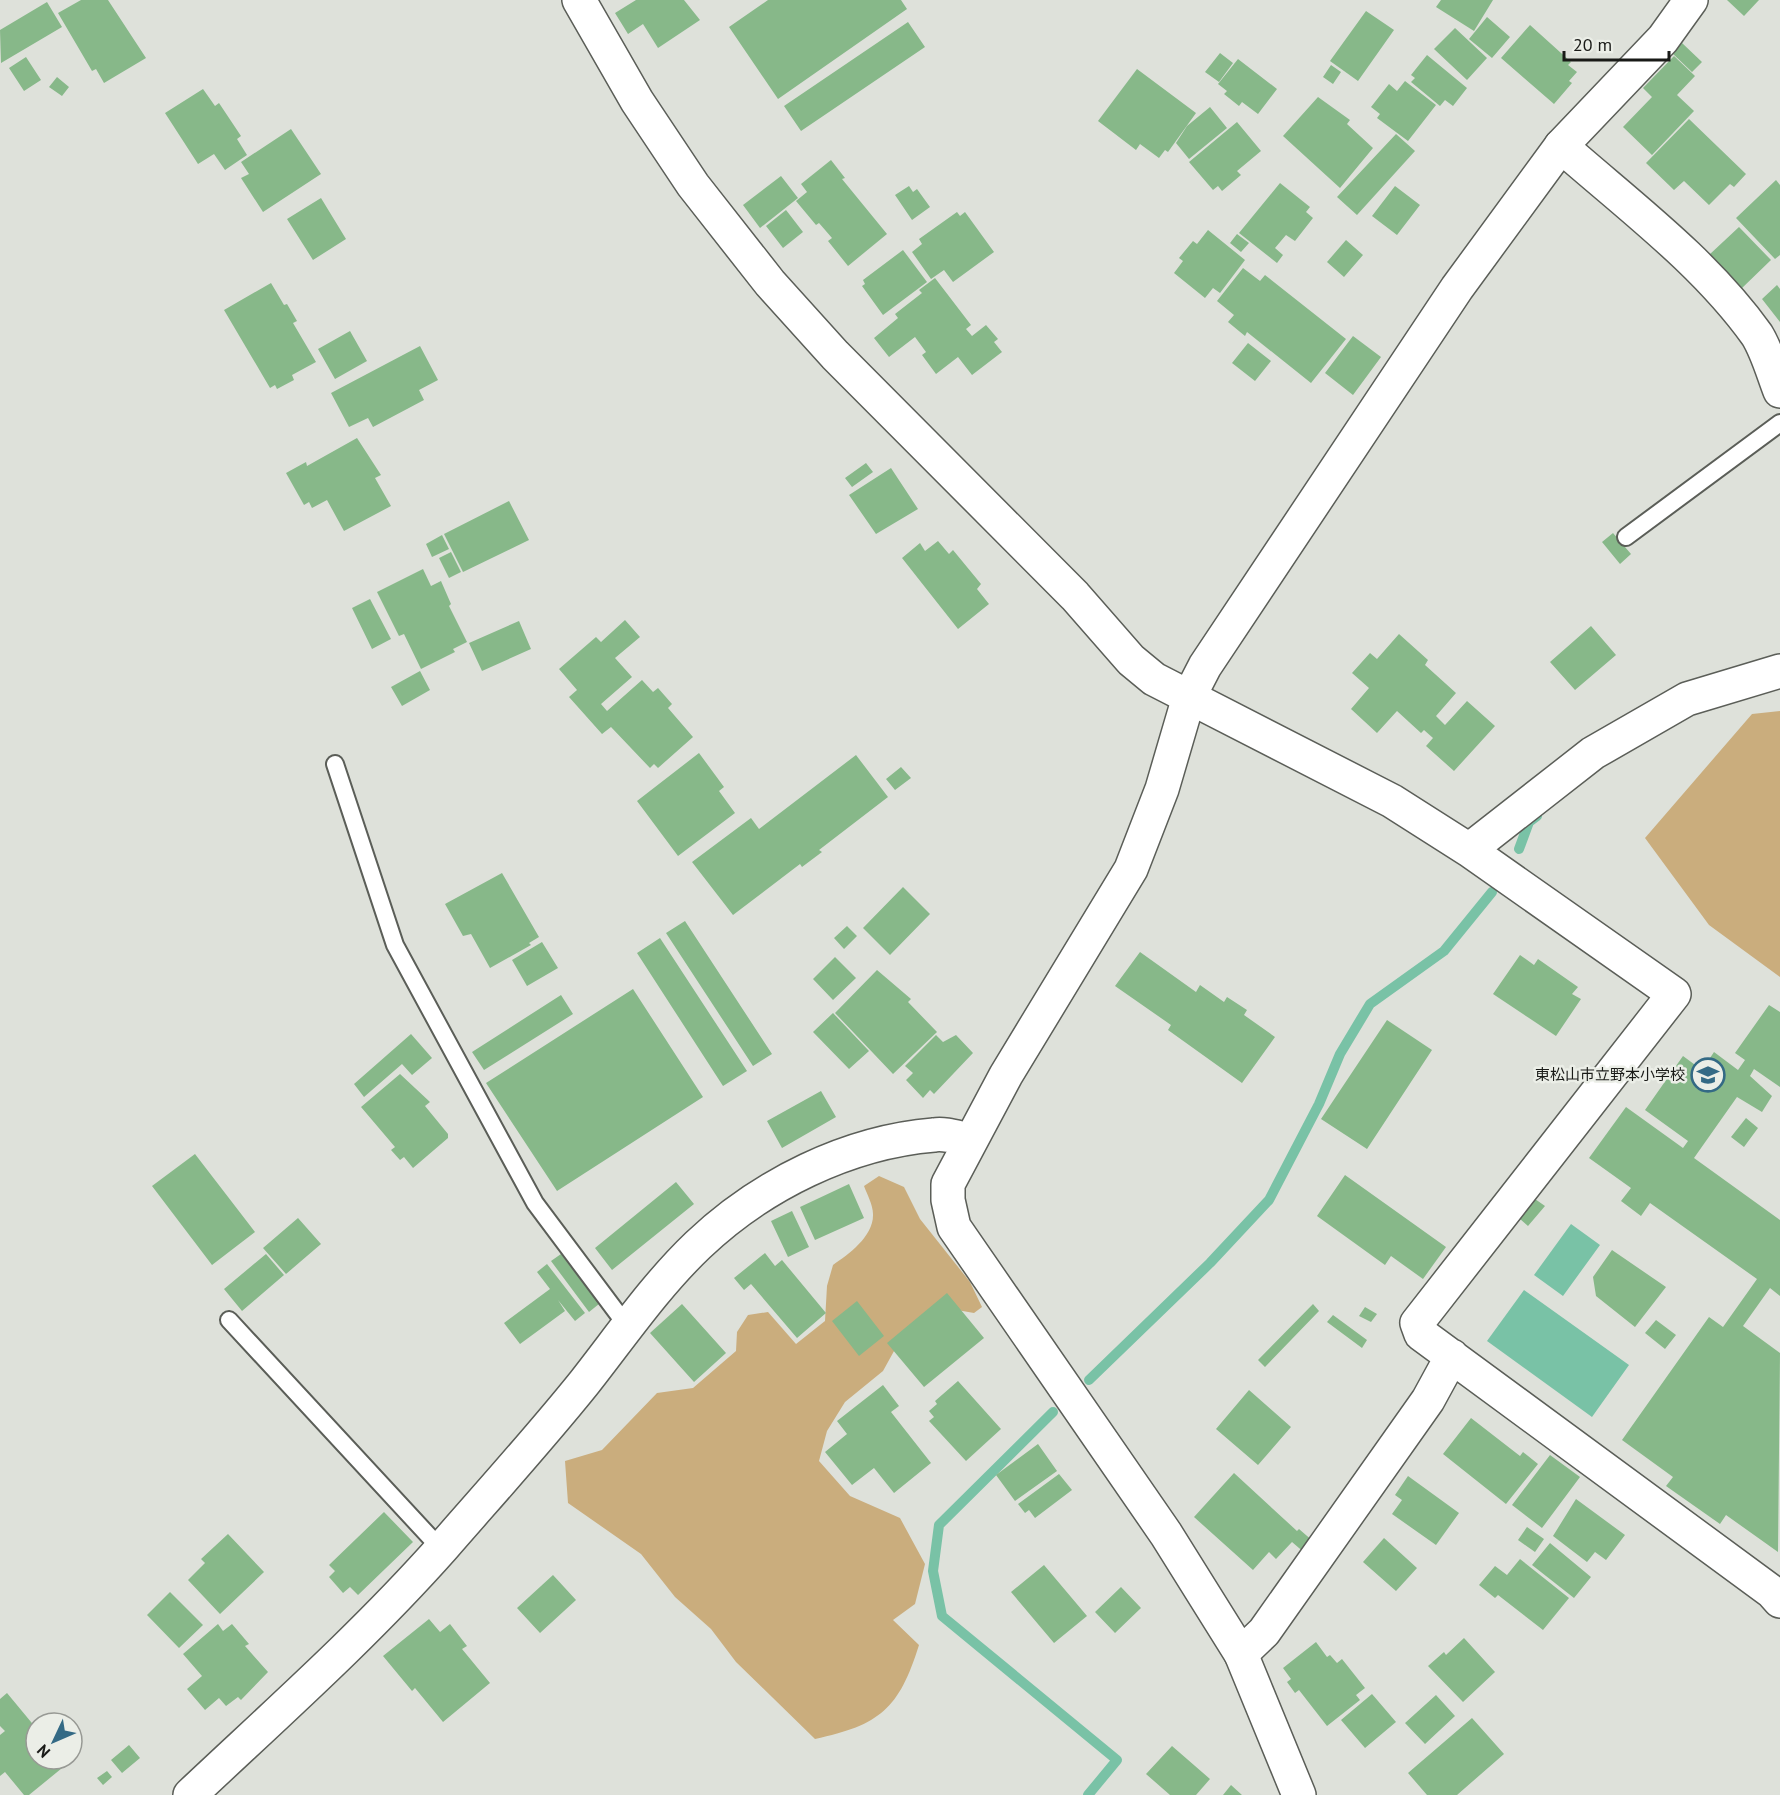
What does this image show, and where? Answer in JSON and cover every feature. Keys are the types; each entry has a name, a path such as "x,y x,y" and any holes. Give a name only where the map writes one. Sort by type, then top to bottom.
{"street":[{"path":"579,0 637,101 693,185 771,283 835,355 1075,596 1131,660 1154,679 1392,801 1469,850 1674,994 1417,1323 1421,1334 1772,1592 1780,1601"},
{"path":"1299,1795 1240,1654 1166,1534 954,1227 948,1200 948,1184 1006,1075 1131,869 1162,789 1189,697 1211,656 1450,298 1561,146 1663,39 1691,0"},
{"path":"1561,146 1685,255 1725,298 1758,337 1780,391"},
{"path":"1469,850 1593,753 1687,699 1780,671"},
{"path":"190,1795 329,1667 441,1549 583,1383 654,1292 700,1243 748,1206 807,1170 877,1144 936,1134 970,1140"},
{"path":"1240,1654 1264,1632 1428,1400 1452,1356"}],"lane":[{"path":"1626,537 1780,423"},
{"path":"335,764 395,945 534,1203 627,1326"},
{"path":"229,1320 441,1549"}],"shaded area":[{"path":"1780,711 1780,977 1709,925 1645,838 1752,714"},
{"path":"879,1176 904,1187 920,1219 970,1282 982,1307 974,1313 940,1307 899,1342 883,1371 845,1402 827,1431 819,1461 850,1496 900,1518 925,1564 915,1604 893,1620 919,1645 903,1685 884,1711 871,1720 837,1734 815,1739 736,1662 711,1629 675,1597 641,1554 568,1503 565,1461 602,1450 657,1393 693,1388 736,1351 737,1332 748,1315 768,1312 796,1344 825,1321 827,1286 833,1265 859,1244 869,1230 873,1211 864,1186"},
{"path":"1571,1224 1600,1245 1563,1296 1534,1275"},
{"path":"1524,1290 1629,1365 1592,1417 1487,1341"}],"building":[{"path":"81,0 108,0 146,58 104,83 96,69 92,71 58,13"},
{"path":"636,0 684,0 700,20 658,48 643,24 628,34 615,13"},
{"path":"768,0 901,0 907,9 778,99 729,27"},
{"path":"1441,0 1493,0 1474,31 1436,7"},
{"path":"1727,0 1759,0 1744,16"},
{"path":"47,2 62,27 1,63 0,30"},
{"path":"1366,11 1394,30 1358,81 1330,61"},
{"path":"1487,17 1510,37 1492,58 1469,39"},
{"path":"908,22 925,47 801,131 784,106"},
{"path":"1530,25 1571,62 1568,65 1577,72 1569,81 1572,83 1554,104 1501,58"},
{"path":"1455,28 1487,58 1467,80 1434,49"},
{"path":"1682,43 1702,62 1692,72 1672,53"},
{"path":"1220,53 1233,63 1219,82 1205,72"},
{"path":"1427,55 1467,88 1453,106 1445,100 1440,106 1411,82 1415,78 1411,75"},
{"path":"1674,56 1695,76 1677,95 1694,111 1652,155 1623,127 1652,97 1643,88"},
{"path":"26,57 41,80 24,91 9,68"},
{"path":"1238,59 1277,89 1258,114 1242,102 1239,106 1224,94 1227,91 1218,84"},
{"path":"1331,65 1341,72 1333,84 1323,77"},
{"path":"1137,69 1196,113 1168,152 1165,150 1159,158 1140,144 1136,150 1098,121"},
{"path":"57,77 69,87 62,96 49,87"},
{"path":"1405,81 1436,105 1408,141 1377,118 1380,114 1371,107 1389,84 1397,91"},
{"path":"203,89 215,106 219,103 241,136 237,139 247,155 225,170 214,154 198,164 165,113"},
{"path":"1318,97 1350,120 1347,124 1373,148 1340,188 1283,136"},
{"path":"1210,107 1227,128 1189,159 1176,143 1187,126"},
{"path":"1689,119 1746,174 1734,187 1730,184 1709,205 1684,181 1674,190 1646,163"},
{"path":"1237,122 1261,151 1237,171 1241,175 1222,191 1218,186 1213,190 1189,162"},
{"path":"291,129 321,174 263,212 241,178 249,174 241,162"},
{"path":"1396,134 1415,151 1357,215 1337,197"},
{"path":"831,160 845,178 842,179 887,234 848,266 828,241 832,238 819,223 816,225 796,201 807,192 801,184"},
{"path":"781,176 798,198 760,228 743,205"},
{"path":"1776,180 1780,185 1780,255 1775,259 1736,218"},
{"path":"1280,183 1310,207 1306,212 1313,218 1295,241 1286,235 1275,248 1283,255 1277,263 1239,233"},
{"path":"909,186 913,192 917,189 930,207 912,220 895,195"},
{"path":"1395,186 1420,205 1397,235 1372,216"},
{"path":"321,198 346,239 313,260 287,219"},
{"path":"786,210 803,232 783,248 766,226"},
{"path":"957,212 960,216 965,212 994,252 953,282 944,270 931,279 912,252 922,244 919,239"},
{"path":"1739,227 1771,260 1741,289 1709,255"},
{"path":"1208,230 1245,260 1220,293 1213,288 1205,298 1174,273 1183,261 1179,258 1193,241 1197,244"},
{"path":"1237,234 1249,243 1241,252 1230,243"},
{"path":"1346,240 1363,255 1344,277 1327,262"},
{"path":"903,250 927,282 883,315 862,286 865,284 863,280"},
{"path":"1243,268 1260,281 1265,275 1346,339 1311,383 1247,332 1245,336 1228,322 1234,315 1217,301"},
{"path":"935,278 971,325 966,329 972,336 986,325 998,339 994,342 1002,352 972,375 958,357 936,374 922,355 926,352 915,337 889,357 874,338 898,318 895,314 922,293 919,290"},
{"path":"271,283 297,321 293,323 316,362 292,375 294,380 277,389 275,385 270,388 224,310"},
{"path":"1777,285 1780,289 1780,322 1762,299"},
{"path":"350,331 367,361 335,379 318,349"},
{"path":"1353,336 1381,357 1353,395 1325,373"},
{"path":"1248,343 1271,361 1255,381 1232,363"},
{"path":"420,346 438,380 419,390 424,400 373,427 368,418 349,427 331,393"},
{"path":"357,438 381,475 375,478 391,506 344,531 327,500 312,508 309,502 304,505 286,473 306,462 307,466"},
{"path":"866,463 873,472 852,487 845,478"},
{"path":"891,468 918,509 876,534 849,495"},
{"path":"509,501 529,540 463,572 444,534"},
{"path":"1613,533 1631,554 1620,564 1602,542"},
{"path":"442,535 449,549 432,557 426,544"},
{"path":"938,541 949,554 953,550 981,584 977,589 989,604 958,629 902,558 920,543 925,551"},
{"path":"451,552 461,572 449,578 439,558"},
{"path":"423,569 431,586 441,581 451,604 449,606 467,642 453,649 455,652 421,669 404,634 399,636 377,592"},
{"path":"370,599 391,639 372,649 352,608"},
{"path":"625,620 640,637 615,658 632,677 601,704 607,711 642,680 653,692 658,688 672,704 668,708 693,737 658,768 654,764 650,768 611,727 602,734 569,697 577,690 559,669 596,637 601,642"},
{"path":"519,621 531,649 482,671 469,643"},
{"path":"1591,626 1616,655 1575,690 1550,662"},
{"path":"1399,634 1428,660 1425,665 1456,693 1436,716 1445,725 1467,701 1495,726 1454,771 1426,746 1433,738 1424,730 1421,733 1397,711 1377,733 1351,709 1369,688 1352,673 1370,653 1377,659"},
{"path":"420,671 430,690 402,706 391,687"},
{"path":"699,753 724,787 719,791 735,813 678,856 637,801"},
{"path":"856,755 888,797 819,850 822,852 802,867 800,864 733,915 692,862 751,818 759,829"},
{"path":"901,767 911,778 895,790 886,779"},
{"path":"502,873 539,937 529,943 531,945 490,968 471,934 463,936 445,904"},
{"path":"903,887 930,914 890,955 863,928"},
{"path":"685,921 772,1054 753,1066 666,933"},
{"path":"847,926 857,936 844,949 834,938"},
{"path":"660,938 747,1071 723,1086 637,953"},
{"path":"542,942 558,968 527,986 512,960"},
{"path":"1140,952 1196,992 1200,985 1224,1002 1227,997 1247,1010 1244,1015 1275,1037 1242,1083 1168,1030 1171,1025 1115,986"},
{"path":"1520,955 1534,965 1538,959 1578,987 1572,994 1581,999 1556,1036 1493,994"},
{"path":"835,957 856,978 833,1000 813,979"},
{"path":"877,970 911,999 908,1002 937,1032 893,1074 835,1013"},
{"path":"633,989 703,1097 557,1191 486,1083"},
{"path":"561,995 573,1014 484,1070 472,1052"},
{"path":"1769,1005 1780,1012 1780,1087 1754,1069 1750,1076 1772,1096 1762,1112 1737,1097 1694,1158 1780,1220 1780,1296 1770,1288 1743,1326 1780,1353 1778,1552 1726,1515 1720,1524 1666,1486 1673,1477 1622,1440 1709,1317 1723,1327 1757,1279 1650,1203 1641,1216 1621,1201 1631,1188 1589,1158 1626,1107 1683,1148 1688,1141 1645,1110 1683,1056 1702,1070 1714,1052 1738,1070 1745,1060 1735,1053"},
{"path":"833,1013 869,1051 849,1069 813,1032"},
{"path":"1387,1020 1432,1050 1367,1149 1321,1119"},
{"path":"411,1034 432,1058 412,1075 402,1064 364,1097 354,1084"},
{"path":"936,1035 943,1042 956,1035 973,1053 934,1094 930,1090 923,1098 906,1080 913,1073 905,1066"},
{"path":"400,1074 430,1102 425,1106 448,1134 448,1138 413,1168 404,1157 400,1160 391,1150 395,1147 361,1107"},
{"path":"821,1091 836,1117 782,1148 767,1121"},
{"path":"1746,1118 1758,1128 1744,1147 1731,1137"},
{"path":"195,1154 255,1232 212,1265 152,1186"},
{"path":"1345,1175 1446,1247 1423,1279 1391,1256 1385,1265 1317,1216"},
{"path":"676,1182 694,1204 612,1270 595,1248"},
{"path":"849,1184 864,1218 815,1240 800,1207"},
{"path":"1535,1199 1545,1206 1528,1226 1520,1219"},
{"path":"792,1211 809,1247 788,1257 771,1221"},
{"path":"298,1218 321,1244 286,1274 263,1248"},
{"path":"1612,1250 1666,1287 1635,1327 1596,1296 1593,1277"},
{"path":"765,1253 775,1266 782,1260 826,1313 797,1338 751,1284 744,1290 734,1278"},
{"path":"266,1254 284,1275 242,1311 224,1289"},
{"path":"561,1254 599,1304 589,1312 551,1261"},
{"path":"547,1264 585,1313 575,1321 558,1300 565,1311 520,1344 504,1323 550,1289 537,1272"},
{"path":"947,1293 984,1338 924,1387 887,1343"},
{"path":"857,1301 884,1336 859,1356 832,1321"},
{"path":"682,1304 726,1353 694,1382 650,1333"},
{"path":"1313,1304 1319,1311 1265,1367 1258,1360"},
{"path":"1365,1307 1377,1314 1371,1322 1359,1316"},
{"path":"1333,1315 1367,1340 1362,1348 1327,1322"},
{"path":"1656,1320 1676,1335 1665,1349 1645,1333"},
{"path":"958,1381 1001,1429 966,1461 929,1421 934,1417 929,1411 937,1404 935,1401"},
{"path":"883,1385 899,1406 891,1412 931,1463 894,1493 874,1468 852,1485 825,1452 847,1434 837,1421"},
{"path":"1249,1390 1291,1427 1258,1465 1216,1429"},
{"path":"1471,1418 1520,1456 1523,1452 1538,1464 1506,1504 1443,1454"},
{"path":"1038,1444 1057,1471 1015,1501 996,1475"},
{"path":"1550,1455 1580,1477 1542,1528 1512,1505"},
{"path":"1234,1473 1297,1531 1299,1529 1314,1542 1306,1554 1292,1542 1276,1559 1269,1552 1253,1570 1194,1517"},
{"path":"1059,1474 1072,1490 1035,1518 1029,1510 1025,1513 1018,1504"},
{"path":"1408,1476 1459,1513 1436,1545 1392,1514 1402,1500 1395,1495"},
{"path":"1576,1499 1625,1535 1606,1560 1595,1552 1587,1562 1553,1536"},
{"path":"384,1512 413,1542 358,1595 350,1587 343,1593 329,1577 335,1571 329,1565"},
{"path":"1527,1527 1544,1539 1535,1552 1518,1540"},
{"path":"228,1534 264,1572 220,1614 188,1580 205,1563 201,1559"},
{"path":"1384,1538 1417,1568 1396,1591 1363,1562"},
{"path":"1550,1543 1591,1577 1574,1598 1532,1565"},
{"path":"1520,1559 1569,1598 1543,1630 1498,1595 1495,1598 1479,1585 1495,1566 1507,1575"},
{"path":"1044,1565 1087,1616 1054,1643 1011,1592"},
{"path":"553,1575 576,1600 540,1633 517,1608"},
{"path":"1121,1587 1141,1608 1115,1633 1095,1612"},
{"path":"170,1592 203,1625 179,1648 147,1615"},
{"path":"429,1619 440,1632 450,1624 467,1646 462,1649 490,1683 443,1722 415,1688 412,1691 383,1656"},
{"path":"218,1624 223,1631 232,1624 249,1644 245,1646 268,1672 241,1700 238,1697 226,1706 219,1698 205,1710 187,1689 202,1676 183,1654"},
{"path":"1464,1638 1495,1672 1463,1702 1428,1666 1444,1652 1446,1655"},
{"path":"1316,1642 1327,1657 1330,1655 1337,1663 1342,1659 1365,1688 1356,1695 1360,1700 1327,1726 1299,1690 1295,1693 1287,1682 1291,1679 1283,1668"},
{"path":"7,1693 24,1714 24,1771 58,1771 29,1795 24,1795 5,1772 0,1776 0,1735 5,1731 0,1726 0,1699"},
{"path":"1372,1694 1396,1722 1365,1748 1341,1720"},
{"path":"1436,1695 1455,1716 1425,1744 1405,1723"},
{"path":"1472,1718 1504,1754 1457,1795 1427,1795 1408,1773"},
{"path":"129,1745 140,1758 122,1773 111,1760"},
{"path":"1172,1746 1210,1779 1196,1795 1170,1795 1146,1774"},
{"path":"107,1771 112,1777 103,1785 97,1778"},
{"path":"1231,1785 1242,1795 1223,1795"}],"waterway":[{"path":"1519,849 1529,822 1537,816"},
{"path":"1089,1380 1210,1263 1269,1200 1319,1104 1340,1054 1370,1004 1444,951 1492,892"},
{"path":"1053,1412 939,1525 933,1571 942,1616 1117,1760 1088,1795"}],"place":[{"name":"東松山市立野本小学校","path":"1708,1075"}]}
